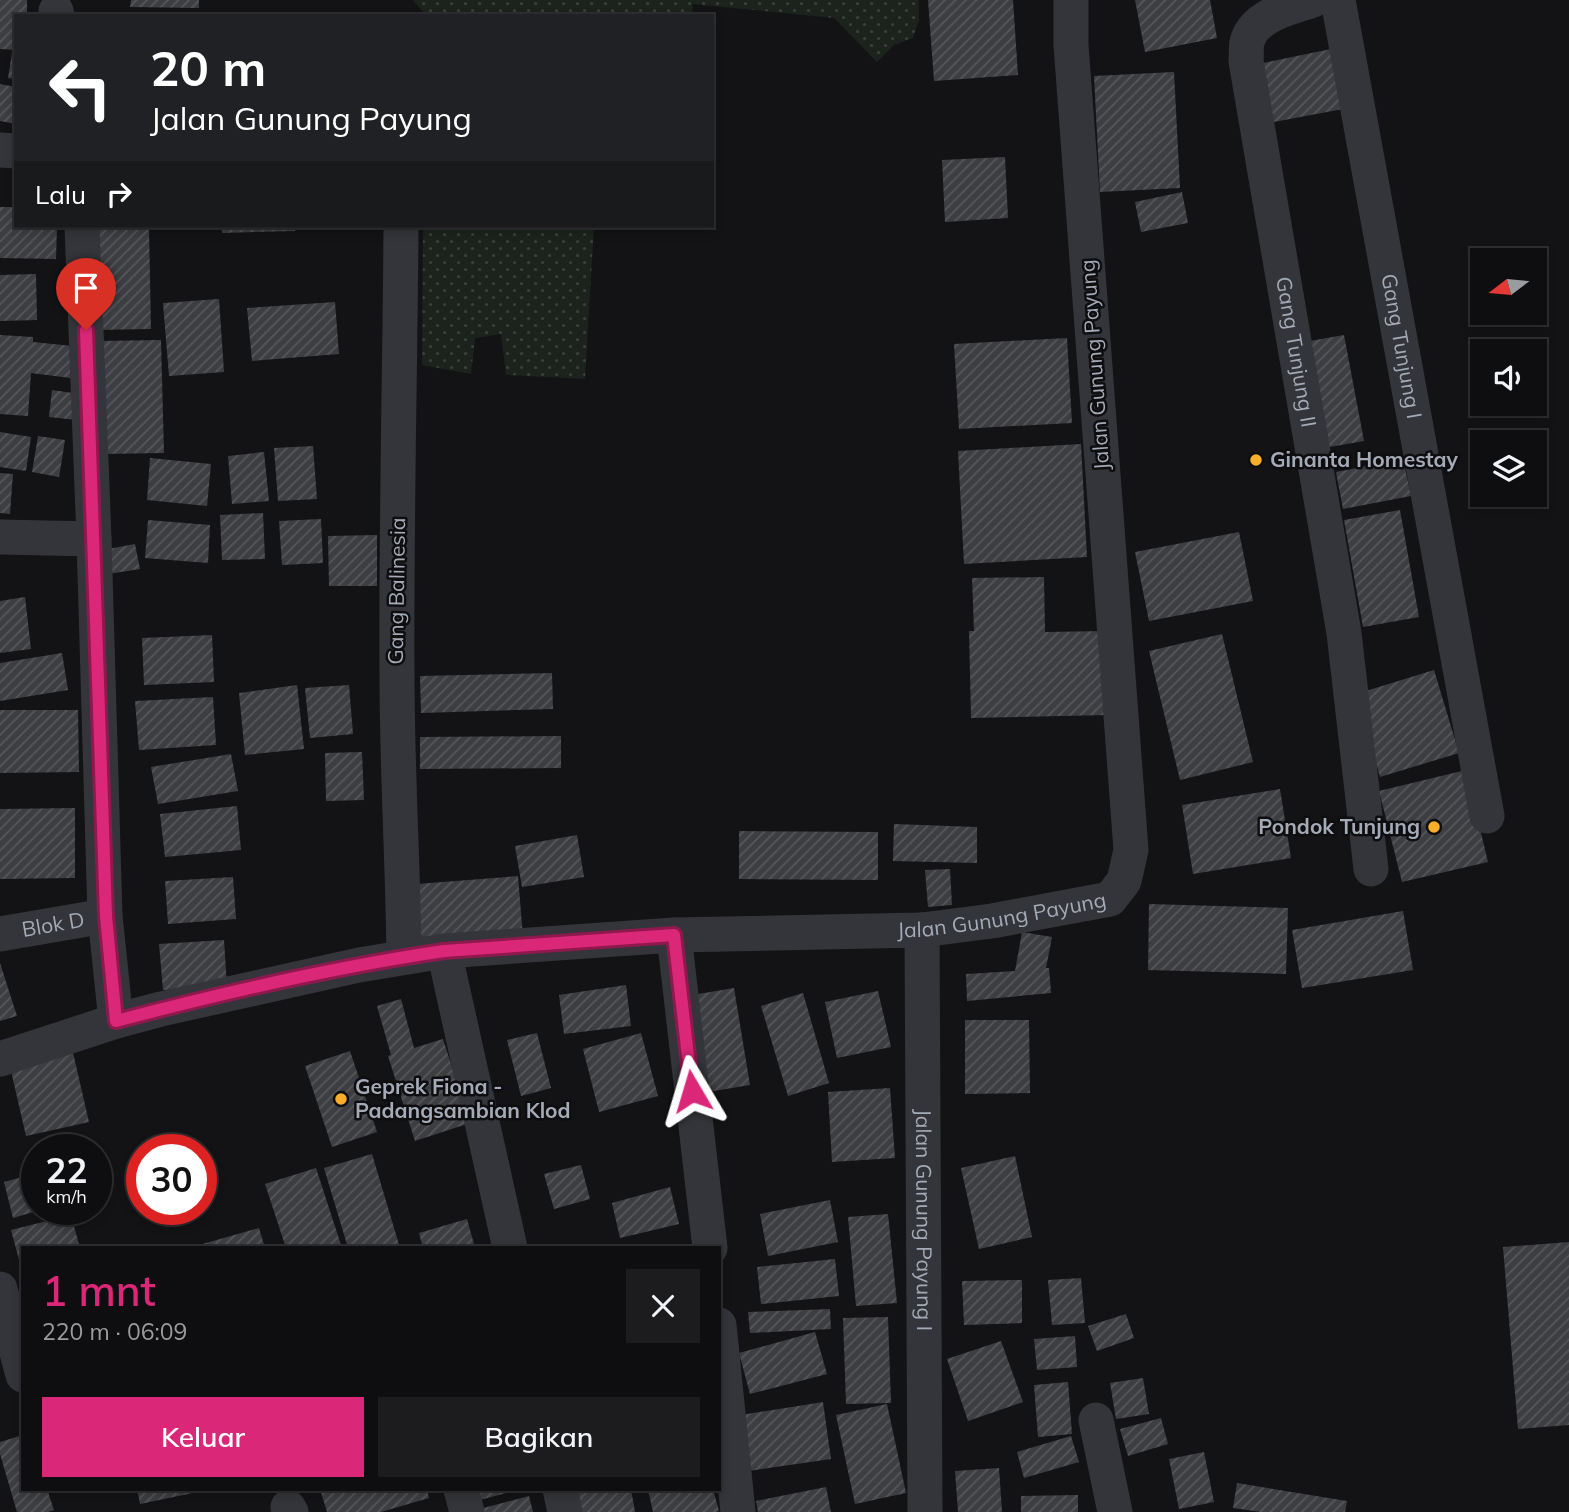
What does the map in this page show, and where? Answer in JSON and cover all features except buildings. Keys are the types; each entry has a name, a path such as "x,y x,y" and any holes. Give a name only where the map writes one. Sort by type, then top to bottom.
{"street":[{"name":"Jalan Gunung Payung","path":"0,1059 162,1009 404,957 444,951 674,935 922,930 992,921 1110,899 1124,881 1131,850 1073,72 1071,0"},
{"name":"Gang Tunjung II","path":"1313,0 1274,14 1257,25 1247,40 1246,61 1344,633 1371,869"},
{"name":"Gang Tunjung I","path":"1338,0 1487,816"},
{"path":"82,228 106,916 116,1021"},
{"name":"Gang Balinesia","path":"401,228 397,677 404,957"},
{"path":"0,537 94,539"},
{"name":"Blok D","path":"0,934 106,916"},
{"name":"Jalan Gunung Payung I","path":"922,930 925,1512"},
{"path":"674,935 710,1246"},
{"path":"444,951 510,1246"},
{"path":"0,1289 21,1368"},
{"path":"721,1345 738,1512"},
{"path":"1096,1419 1115,1512"},
{"path":"462,1491 467,1512"},
{"path":"560,1491 565,1512"}],"shaded area":[{"path":"413,0 919,0 919,20 913,38 894,45 877,62 834,18 693,4 692,14 425,14"},
{"path":"423,228 594,228 585,379 506,375 501,334 475,338 471,374 422,365"}],"place":[{"name":"Ginanta Homestay","path":"1256,460"},
{"name":"Pondok Tunjung","path":"1434,827"},
{"name":"Geprek Fiona - Padangsambian Klod","path":"341,1099"}],"route":[{"path":"86,330 106,916 116,1021 317,974 424,954 674,935 692,1091"}]}
